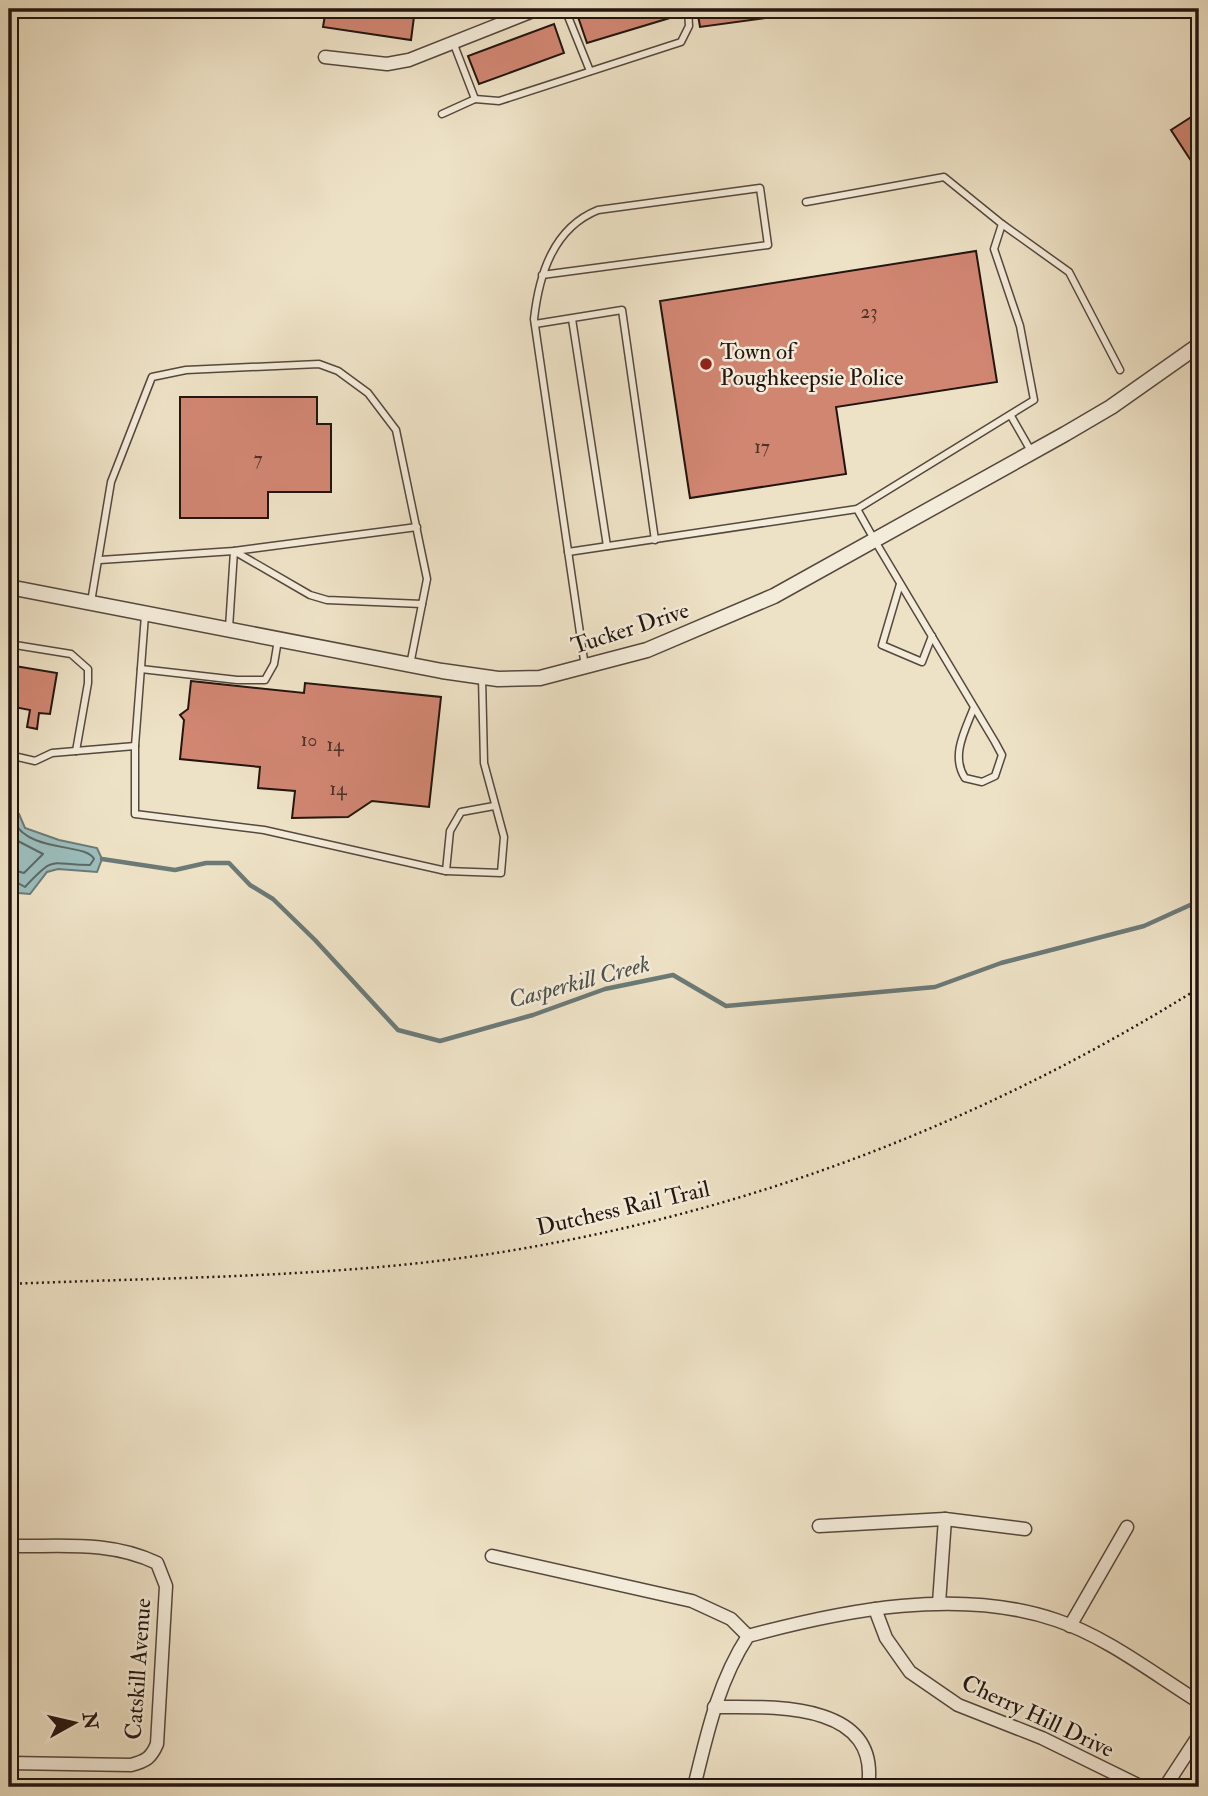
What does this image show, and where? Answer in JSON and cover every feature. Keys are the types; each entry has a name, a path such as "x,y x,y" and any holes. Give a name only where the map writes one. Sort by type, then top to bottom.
{"street":[{"path":"325,57 387,64 410,60 538,9"},
{"name":"Tucker Drive","path":"9,587 229,631 482,677 540,678 585,669 648,650 711,625 875,541 1111,407 1199,345"},
{"path":"939,1604 945,1519"},
{"path":"819,1526 945,1519 1026,1530"},
{"path":"1070,1626 1127,1527"},
{"name":"Catskill Avenue","path":"9,1546 114,1547 157,1563 163,1572 166,1586 157,1744 146,1761 131,1765 9,1763"},
{"path":"492,1556 692,1601 731,1619 748,1636"},
{"path":"694,1787 714,1707 734,1657 748,1636 813,1618 939,1604 1031,1613 1070,1626 1106,1644 1199,1702"},
{"name":"Cherry Hill Drive","path":"875,1609 886,1638 910,1672 948,1699 1042,1738 1142,1787"},
{"path":"714,1707 791,1707 833,1720 848,1730 864,1751 870,1770 868,1787"},
{"path":"1165,1787 1199,1735"}],"lane":[{"path":"565,9 590,71"},
{"path":"442,114 475,99 499,100 681,42 690,26 688,9"},
{"path":"453,42 475,99"},
{"path":"806,202 944,177 1002,224 1069,272 1120,370"},
{"path":"542,275 768,246 760,188 598,210 586,214 569,226 558,240 542,275 535,324 585,669"},
{"path":"568,552 858,509 1034,400 1020,326 994,249 1002,224"},
{"path":"535,324 622,310 655,540"},
{"path":"572,319 607,547"},
{"path":"90,603 100,560 111,482 152,377 186,370 319,364 338,371 368,393 396,430 427,579 410,665"},
{"path":"1011,416 1032,453"},
{"path":"858,509 875,541 932,636 974,707 1002,755 995,776 982,782 965,778 958,755 974,707"},
{"path":"100,560 234,551 417,527"},
{"path":"234,551 310,595 327,600 422,604"},
{"path":"229,631 234,551"},
{"path":"901,584 882,645 922,662 932,636"},
{"path":"145,615 135,746 135,814 264,830 446,871 501,873 504,837 484,763 482,677"},
{"path":"141,669 237,680 265,680 274,664 278,640"},
{"path":"9,644 71,654 88,669 76,751"},
{"path":"9,755 35,761 52,753 135,746"},
{"path":"446,871 450,831 461,812 494,806"}],"path":[{"name":"Dutchess Rail Trail","path":"9,1284 316,1272 495,1253 644,1222 790,1184 902,1141 1027,1085 1199,988"}],"water":[{"path":"9,813 19,814 25,828 59,840 97,848 102,859 97,872 58,869 47,872 30,894 18,893 9,883"}],"building":[{"path":"326,9 415,9 411,40 323,27"},
{"path":"594,9 670,9 673,17 587,43 577,14"},
{"path":"697,9 772,9 773,17 700,27"},
{"path":"554,24 564,53 479,84 468,56"},
{"path":"1199,112 1199,173 1171,130"},
{"path":"976,251 997,382 836,407 846,474 690,498 660,301"},
{"path":"180,397 317,397 317,424 331,424 331,492 268,492 268,518 180,518"},
{"path":"9,665 57,673 50,714 39,713 37,729 27,727 30,710 9,706"},
{"path":"191,681 304,693 305,683 441,697 429,807 372,801 348,817 292,818 295,791 258,788 260,767 180,759 184,720 180,715 188,709"}],"waterway":[{"name":"Casperkill Creek","path":"102,859 175,870 206,863 229,863 250,885 273,899 315,940 398,1030 440,1041 533,1015 605,989 673,975 726,1006 935,987 1001,963 1144,926 1199,901"}],"place":[{"name":"Town of Poughkeepsie Police","path":"706,364"}]}
